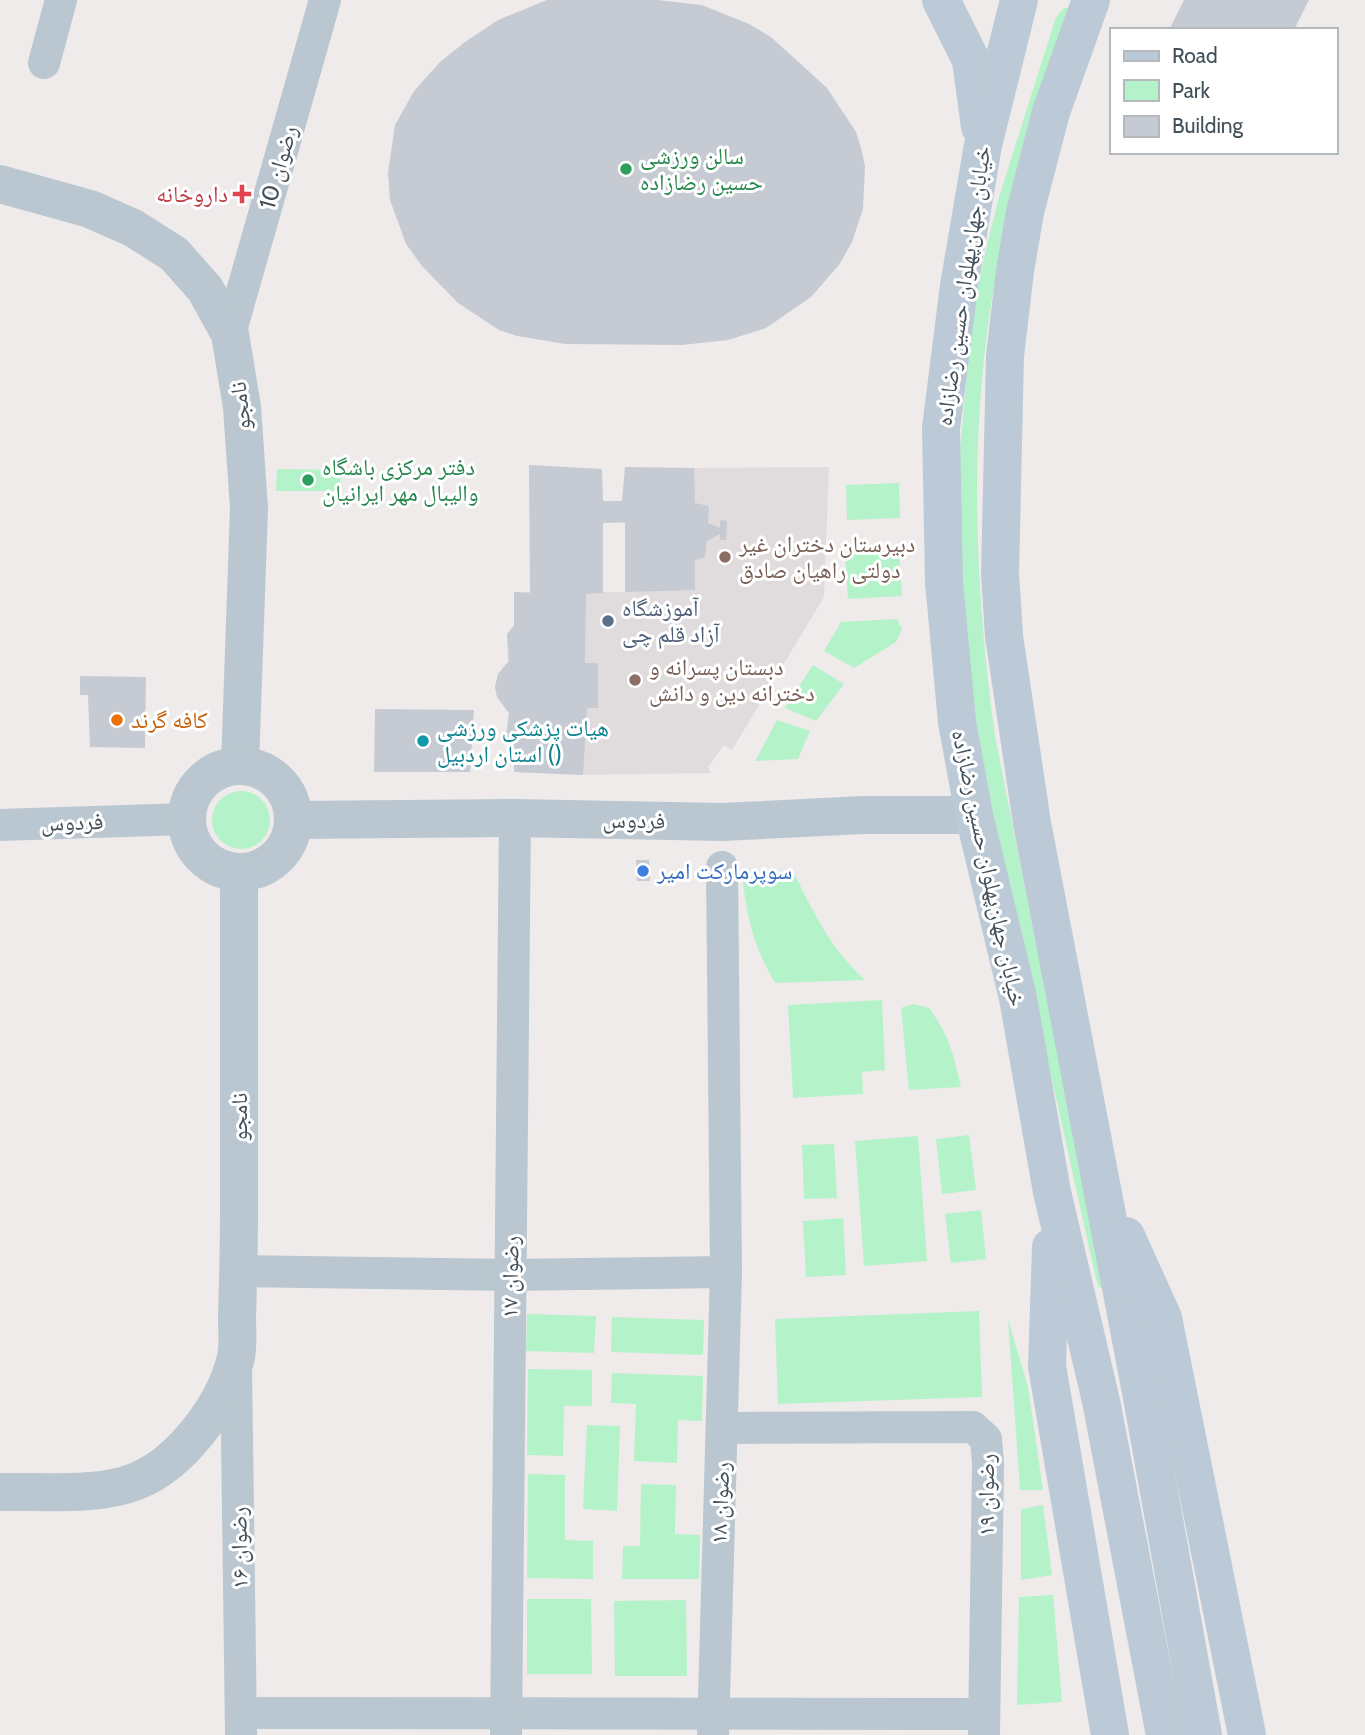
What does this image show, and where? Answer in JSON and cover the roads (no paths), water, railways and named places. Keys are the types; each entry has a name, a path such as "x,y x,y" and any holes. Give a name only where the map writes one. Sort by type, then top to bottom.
{"main road":[{"path":"941,0 971,60 983,145"},
{"name":"خیابان جهان‌پهلوان حسین رضا‌زاده","path":"1019,0 983,145 959,286 941,428 944,582 957,722 974,816 1017,998 1052,1192 1101,1401 1165,1735"},
{"name":"خیابان جهان‌پهلوان حسین رضا‌زاده","path":"1091,0 1051,113 1025,212 1015,271 1004,369 1000,573 1004,636 1028,801 1141,1392 1203,1735"},
{"path":"1101,1181 1163,1318 1247,1735"},
{"path":"1052,1192 1047,1366 1110,1735"}],"street":[{"path":"44,63 61,0"},
{"name":"رضوان 10","path":"230,334 325,0"},
{"name":"نامجو","path":"0,184 90,209 133,228 174,254 205,289 230,334 242,407 249,508 240,765"},
{"path":"240,765 257,768 284,788 291,803 293,820 287,844 271,863 256,870 239,873 223,870 208,862 196,850 189,836 186,819 189,802 208,776 224,768 240,765"},
{"name":"فردوس","path":"293,820 515,818 722,822 864,815 974,816"},
{"name":"رضوان ۱۷","path":"506,1724 515,818"},
{"name":"فردوس","path":"0,825 186,819"},
{"name":"رضوان ۱۸","path":"713,1724 726,1272 722,867"},
{"name":"نامجو","path":"236,1360 239,1271 239,873"},
{"path":"239,1271 510,1275 726,1272"},
{"path":"0,1492 105,1488 138,1481 156,1471 179,1452 202,1427 221,1396 236,1360"},
{"name":"رضوان ۱۶","path":"236,1360 241,1724"},
{"name":"رضوان ۱۹","path":"722,1428 973,1427 986,1439 984,1725"},
{"path":"241,1724 984,1725"}],"place":[{"name":"سالن ورزشی حسین رضا‌زاده","path":"626,169"},
{"name":"داروخانه","path":"242,194"},
{"name":"دفتر مرکزی باشگاه والیبال مهر ایرانیان","path":"308,480"},
{"name":"دبیرستان دختران غیر دولتی راهیان صادق","path":"725,557"},
{"name":"آموزشگاه آزاد قلم چی","path":"608,621"},
{"name":"دبستان پسرانه و دخترانه دین و دانش","path":"635,680"},
{"name":"کافه گرند","path":"117,720"},
{"name":"هیات پزشکی ورزشی استان اردبیل ()","path":"423,741"},
{"name":"سوپرمارکت امیر","path":"643,871"}]}
